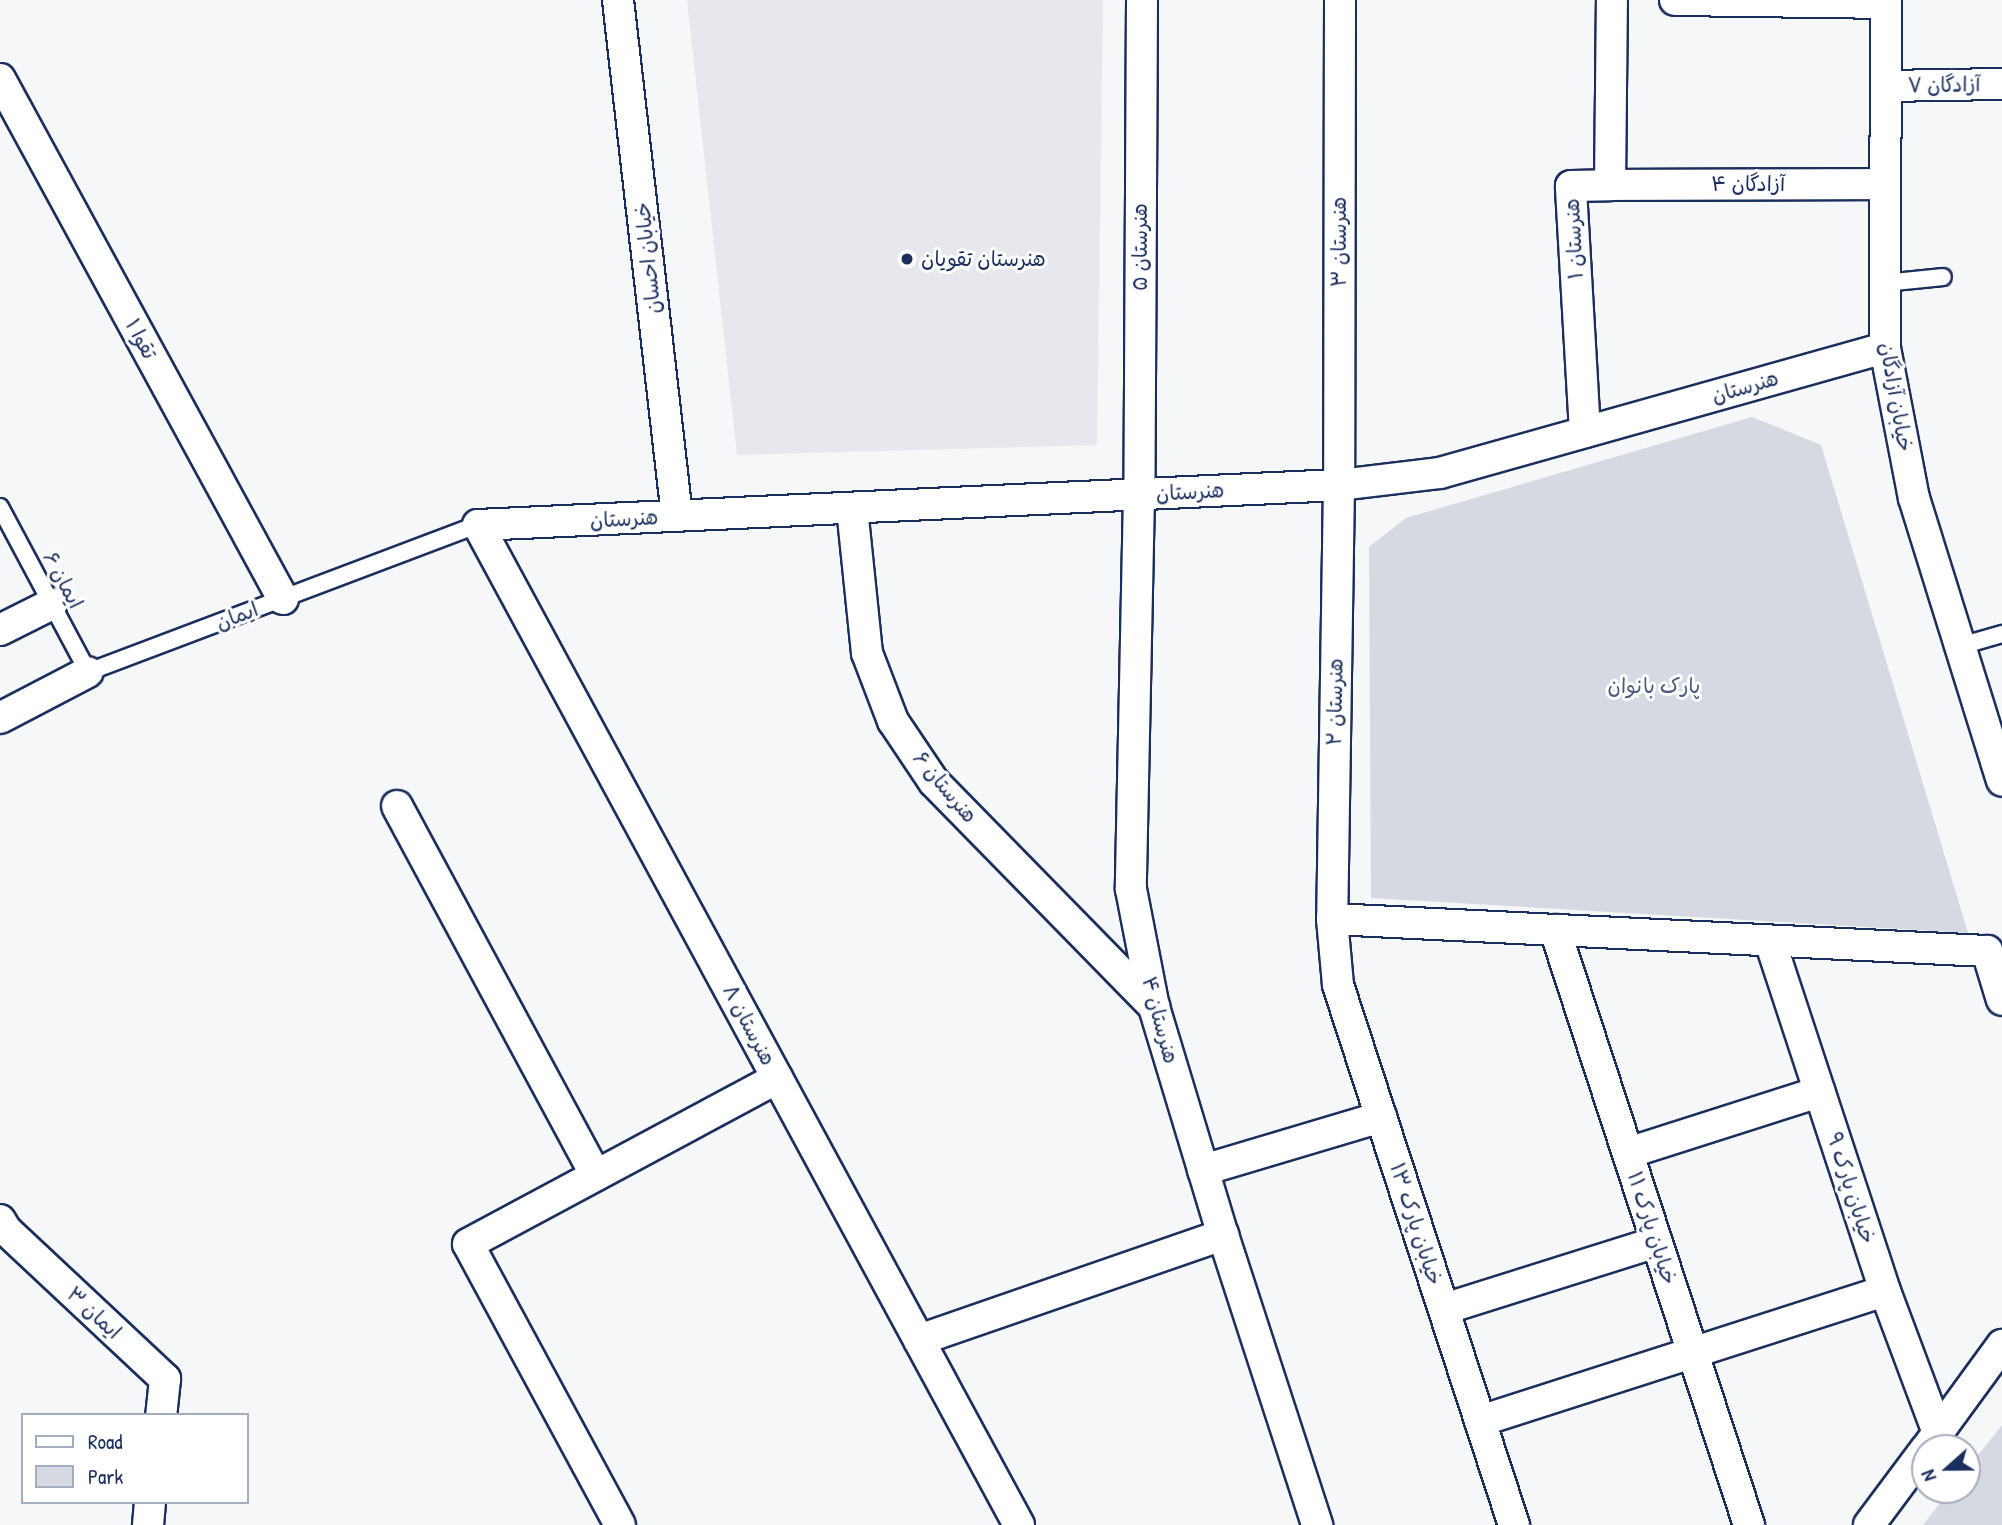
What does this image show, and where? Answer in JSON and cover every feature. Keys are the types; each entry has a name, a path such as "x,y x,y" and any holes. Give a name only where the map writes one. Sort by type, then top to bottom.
{"street":[{"name":"خیابان احسان","path":"618,0 677,516"},
{"name":"هنرستان ۵","path":"1139,495 1142,0"},
{"name":"هنرستان ۳","path":"1339,485 1340,0"},
{"name":"هنرستان ۱","path":"1585,432 1571,186 1610,185 1612,0"},
{"path":"1675,0 1886,1"},
{"name":"خیابان آزادگان","path":"1886,1 1885,348 1914,498 2002,781"},
{"name":"تقوا ۱","path":"0,79 283,599"},
{"name":"آزادگان ۷","path":"1886,86 2002,84"},
{"name":"آزادگان ۴","path":"1610,185 1885,184"},
{"name":"هنرستان","path":"478,525 1339,485 1440,472 1885,348"},
{"name":"هنرستان ۲","path":"1332,919 1339,485"},
{"name":"هنرستان ۴","path":"1139,495 1131,889 1154,1007 1223,1235 1317,1525"},
{"name":"هنرستان ۶","path":"852,508 867,653 894,721 934,782 1154,1007"},
{"name":"هنرستان ۸","path":"478,525 1019,1525"},
{"path":"0,630 52,604"},
{"name":"ایمان","path":"0,718 88,672"},
{"path":"397,806 596,1175"},
{"path":"1332,919 1987,951 2002,1000"},
{"name":"خیابان پارک ۱۳","path":"1332,919 1338,985 1514,1525"},
{"name":"خیابان پارک ۱۱","path":"1555,930 1749,1525"},
{"name":"خیابان پارک ۹","path":"1770,941 1885,1291 1927,1434"},
{"path":"620,1525 468,1244 777,1078"},
{"path":"1628,1153 1819,1092"},
{"path":"1203,1170 1381,1116"},
{"name":"ایمان ۳","path":"0,1220 6,1230 165,1379 161,1413"},
{"path":"919,1340 1223,1235"},
{"path":"1444,1309 1657,1242"},
{"path":"1480,1420 1885,1291"},
{"path":"1937,1434 2002,1345"},
{"path":"1869,1525 1911,1469"},
{"path":"148,1525 150,1504"}],"lane":[{"path":"1885,283 1943,277"},
{"name":"ایمان ۶","path":"0,507 88,672"},
{"name":"ایمان","path":"88,672 478,525"},
{"path":"1960,646 2002,634"}],"shaded area":[{"name":"هنرستان تقویان","path":"687,0 1103,0 1097,445 737,455"}],"green space":[{"name":"پارک بانوان","path":"1752,417 1821,445 1968,933 1371,898 1369,547 1406,518"},
{"path":"2002,1425 2002,1525 1923,1525 1939,1504 1981,1504 1981,1451"}],"place":[{"name":"هنرستان تقویان","path":"907,259"}]}
